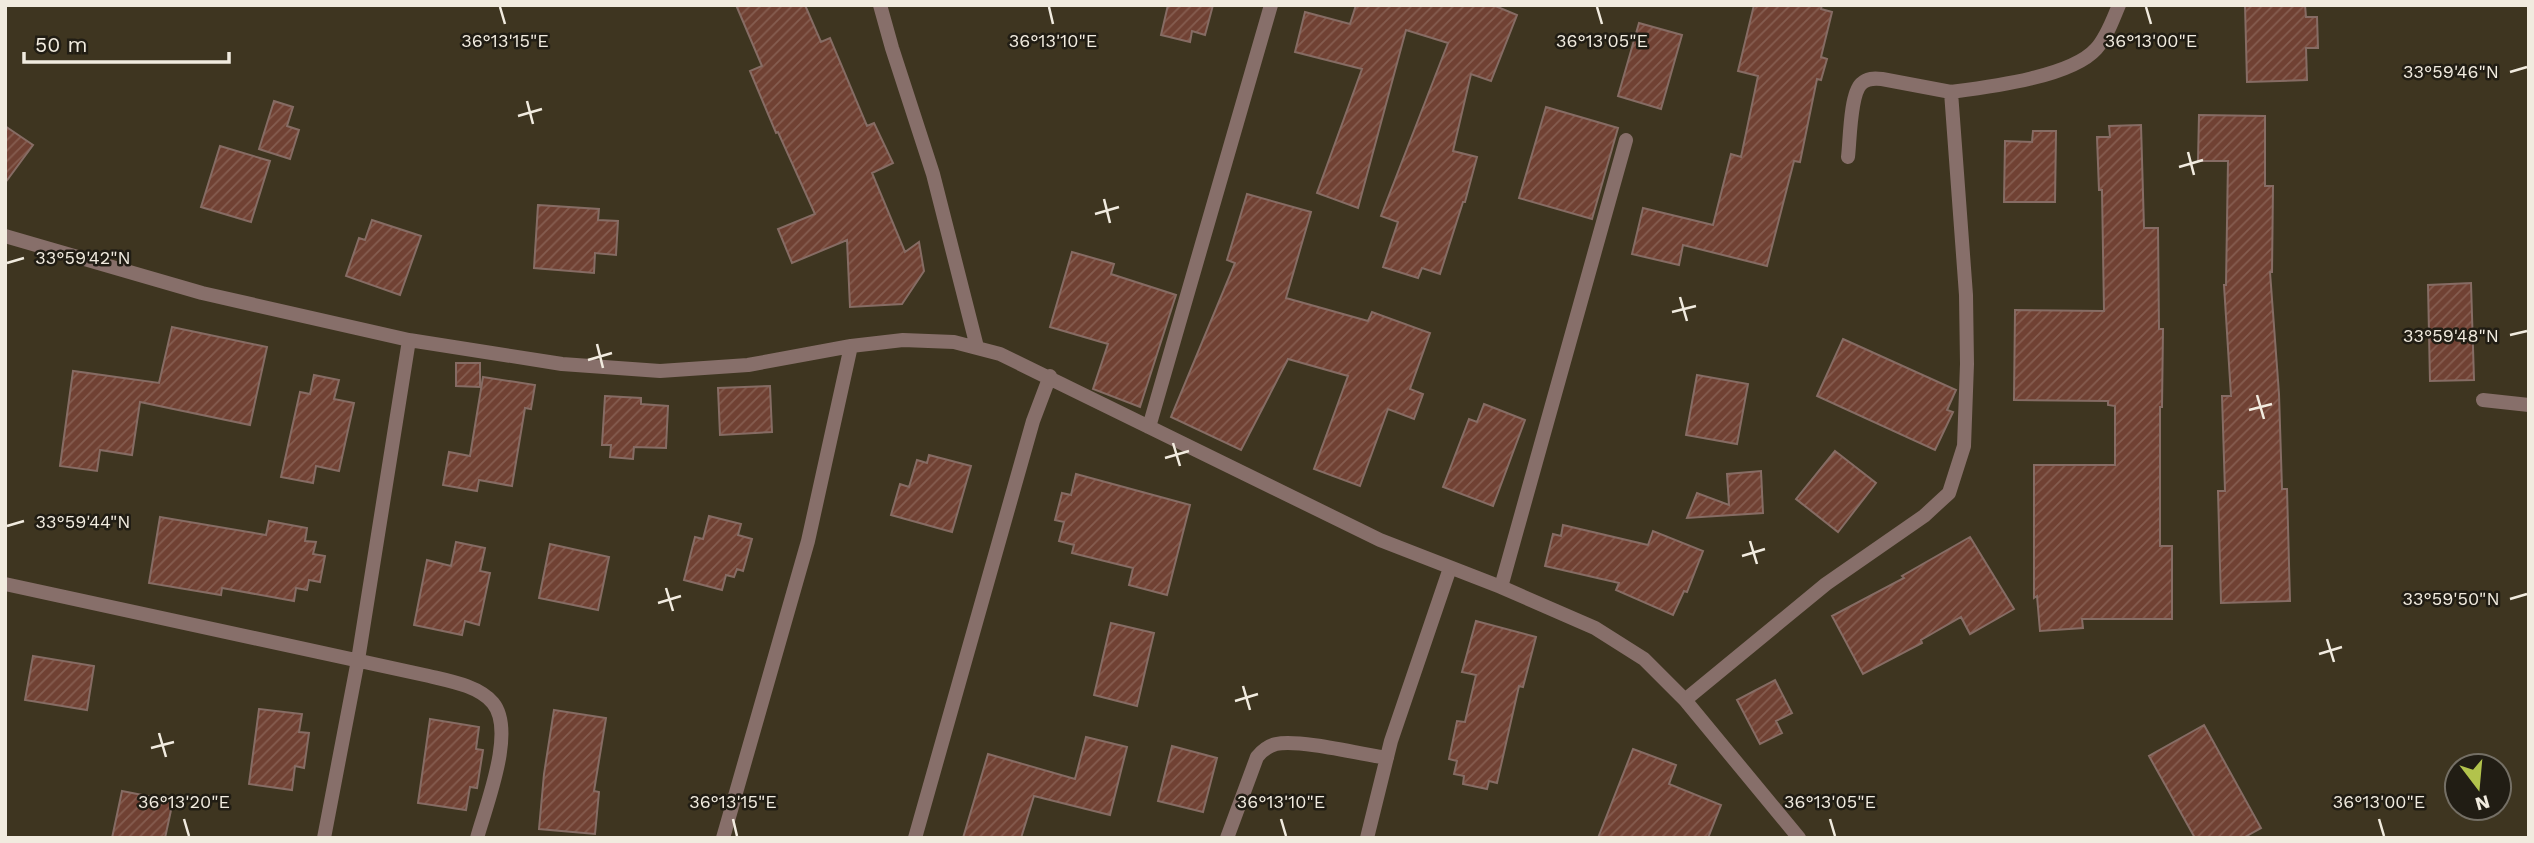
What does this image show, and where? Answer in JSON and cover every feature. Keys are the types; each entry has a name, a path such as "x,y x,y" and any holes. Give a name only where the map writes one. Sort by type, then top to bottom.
{"street":[{"path":"880,5 933,174 977,348"},
{"path":"1150,428 1272,5"},
{"path":"1848,157 1853,111 1858,87 1863,81 1882,79 1951,92 2009,85 2078,64 2096,49 2119,5"},
{"path":"1685,701 1826,583 1924,516 1949,493 1964,446 1967,364 1966,295 1951,92"},
{"path":"1501,587 1626,140"},
{"path":"5,236 202,293 409,340 562,364 660,371 748,365 851,346 903,340 954,342 1000,354 1050,376 1380,540 1501,587 1595,628 1644,659 1685,701 1799,838"},
{"path":"324,838 358,660 409,340"},
{"path":"723,838 808,541 851,346"},
{"path":"915,838 1033,421 1050,376"},
{"path":"2483,400 2529,405"},
{"path":"1367,838 1387,758 1450,568"},
{"path":"5,584 463,685 492,702 500,714 503,731 501,750 477,838"},
{"path":"1227,838 1257,757 1276,744 1298,744 1387,758"}],"building":[{"path":"736,5 805,5 821,42 830,38 867,126 874,123 893,163 872,173 905,252 919,242 924,271 902,304 850,307 847,240 792,263 778,229 815,214 750,71 762,66"},
{"path":"1168,5 1213,5 1205,35 1192,31 1190,42 1161,35"},
{"path":"1356,5 1493,5 1517,15 1491,81 1471,74 1453,151 1477,157 1465,202 1440,274 1422,268 1418,278 1383,267 1398,222 1381,216 1448,43 1406,30 1358,208 1317,193 1362,69 1295,52 1305,12 1350,24"},
{"path":"1754,5 1822,5 1821,9 1832,12 1821,57 1827,59 1821,80 1817,79 1800,162 1794,161 1767,266 1683,245 1679,265 1632,254 1643,208 1713,225 1731,154 1741,157 1758,76 1738,71"},
{"path":"2245,5 2305,5 2306,17 2317,17 2318,48 2306,48 2307,80 2247,82"},
{"path":"1639,23 1682,35 1661,109 1618,96"},
{"path":"274,101 293,107 287,126 299,130 290,159 259,149"},
{"path":"1546,107 1618,128 1592,219 1519,198"},
{"path":"2199,115 2265,116 2265,186 2273,186 2270,272 2279,394 2282,489 2287,489 2290,601 2221,603 2218,491 2225,491 2222,396 2231,396 2224,285 2228,161 2198,161"},
{"path":"2141,125 2144,228 2158,228 2159,329 2163,329 2160,546 2172,546 2172,619 2082,619 2083,628 2040,631 2037,596 2034,598 2034,465 2115,465 2115,406 2108,405 2108,401 2014,400 2015,310 2104,311 2102,190 2099,190 2097,137 2110,137 2109,126"},
{"path":"5,126 33,145 5,183"},
{"path":"2033,131 2056,131 2055,202 2004,202 2005,141 2032,142"},
{"path":"220,146 270,161 251,222 201,207"},
{"path":"1247,194 1311,212 1286,298 1368,321 1372,312 1430,333 1410,389 1423,394 1414,419 1388,409 1360,486 1314,469 1348,376 1288,359 1241,450 1171,417 1235,263 1227,260"},
{"path":"538,205 599,209 598,220 618,221 616,255 595,253 594,273 534,268"},
{"path":"372,220 421,236 400,295 346,276 359,238 365,240"},
{"path":"1072,252 1114,264 1111,274 1176,295 1140,407 1093,389 1108,344 1050,327"},
{"path":"2471,283 2474,380 2430,381 2428,285"},
{"path":"172,327 267,347 250,425 140,402 132,455 100,450 97,471 60,466 73,371 159,383"},
{"path":"1843,339 1956,390 1947,410 1953,412 1935,450 1817,396"},
{"path":"456,363 480,363 480,387 456,386"},
{"path":"314,375 339,380 334,399 354,403 339,471 316,466 313,483 281,477 300,392 310,394"},
{"path":"1697,375 1748,384 1737,444 1686,435"},
{"path":"483,377 535,385 531,409 525,408 512,486 479,480 477,491 443,485 449,452 470,456"},
{"path":"770,386 772,432 720,435 718,388"},
{"path":"605,396 641,398 641,404 668,406 666,448 634,447 633,459 610,457 611,445 602,445"},
{"path":"1484,404 1525,420 1493,506 1443,487 1469,419 1477,422"},
{"path":"1835,451 1876,483 1838,532 1796,499"},
{"path":"929,455 971,466 952,532 891,515 900,484 909,487 917,460 927,463"},
{"path":"1761,471 1763,513 1687,518 1697,493 1729,505 1727,474"},
{"path":"1076,474 1190,505 1167,595 1129,585 1133,568 1072,553 1074,545 1059,541 1064,522 1055,520 1062,493 1071,495"},
{"path":"709,516 741,524 738,535 752,539 743,571 737,569 734,577 726,575 722,590 684,580 695,537 703,539"},
{"path":"160,517 266,535 269,521 307,528 305,541 316,542 313,554 325,556 320,582 309,580 307,590 296,588 294,601 222,588 221,595 149,583"},
{"path":"1563,525 1648,545 1653,531 1703,551 1687,592 1684,591 1673,615 1616,590 1619,583 1545,566 1553,534 1561,536"},
{"path":"1970,537 2014,609 1970,634 1961,617 1921,640 1922,643 1863,674 1832,616 1904,578 1902,576"},
{"path":"456,542 485,548 480,571 490,573 479,625 465,621 462,635 414,625 427,560 451,566"},
{"path":"550,544 609,557 598,610 539,598"},
{"path":"1476,621 1536,637 1523,687 1519,686 1497,783 1489,781 1487,789 1463,784 1464,776 1454,774 1457,761 1449,759 1457,721 1465,722 1476,675 1462,672"},
{"path":"1111,623 1154,633 1137,706 1094,695"},
{"path":"33,656 94,666 87,710 25,700"},
{"path":"1775,680 1792,713 1776,721 1782,733 1760,744 1737,700"},
{"path":"259,709 302,714 299,732 309,733 304,768 295,766 292,790 249,784"},
{"path":"554,710 606,718 594,791 599,792 595,834 539,829"},
{"path":"430,719 479,727 476,749 483,750 477,788 470,787 466,810 418,803"},
{"path":"2204,725 2261,828 2243,838 2195,838 2149,756"},
{"path":"1086,737 1127,747 1110,815 1034,796 1021,838 963,838 988,754 1075,779"},
{"path":"1172,746 1217,758 1203,812 1158,801"},
{"path":"1633,749 1676,765 1669,784 1721,805 1708,838 1598,838"},
{"path":"122,791 173,801 165,838 112,838"}]}
